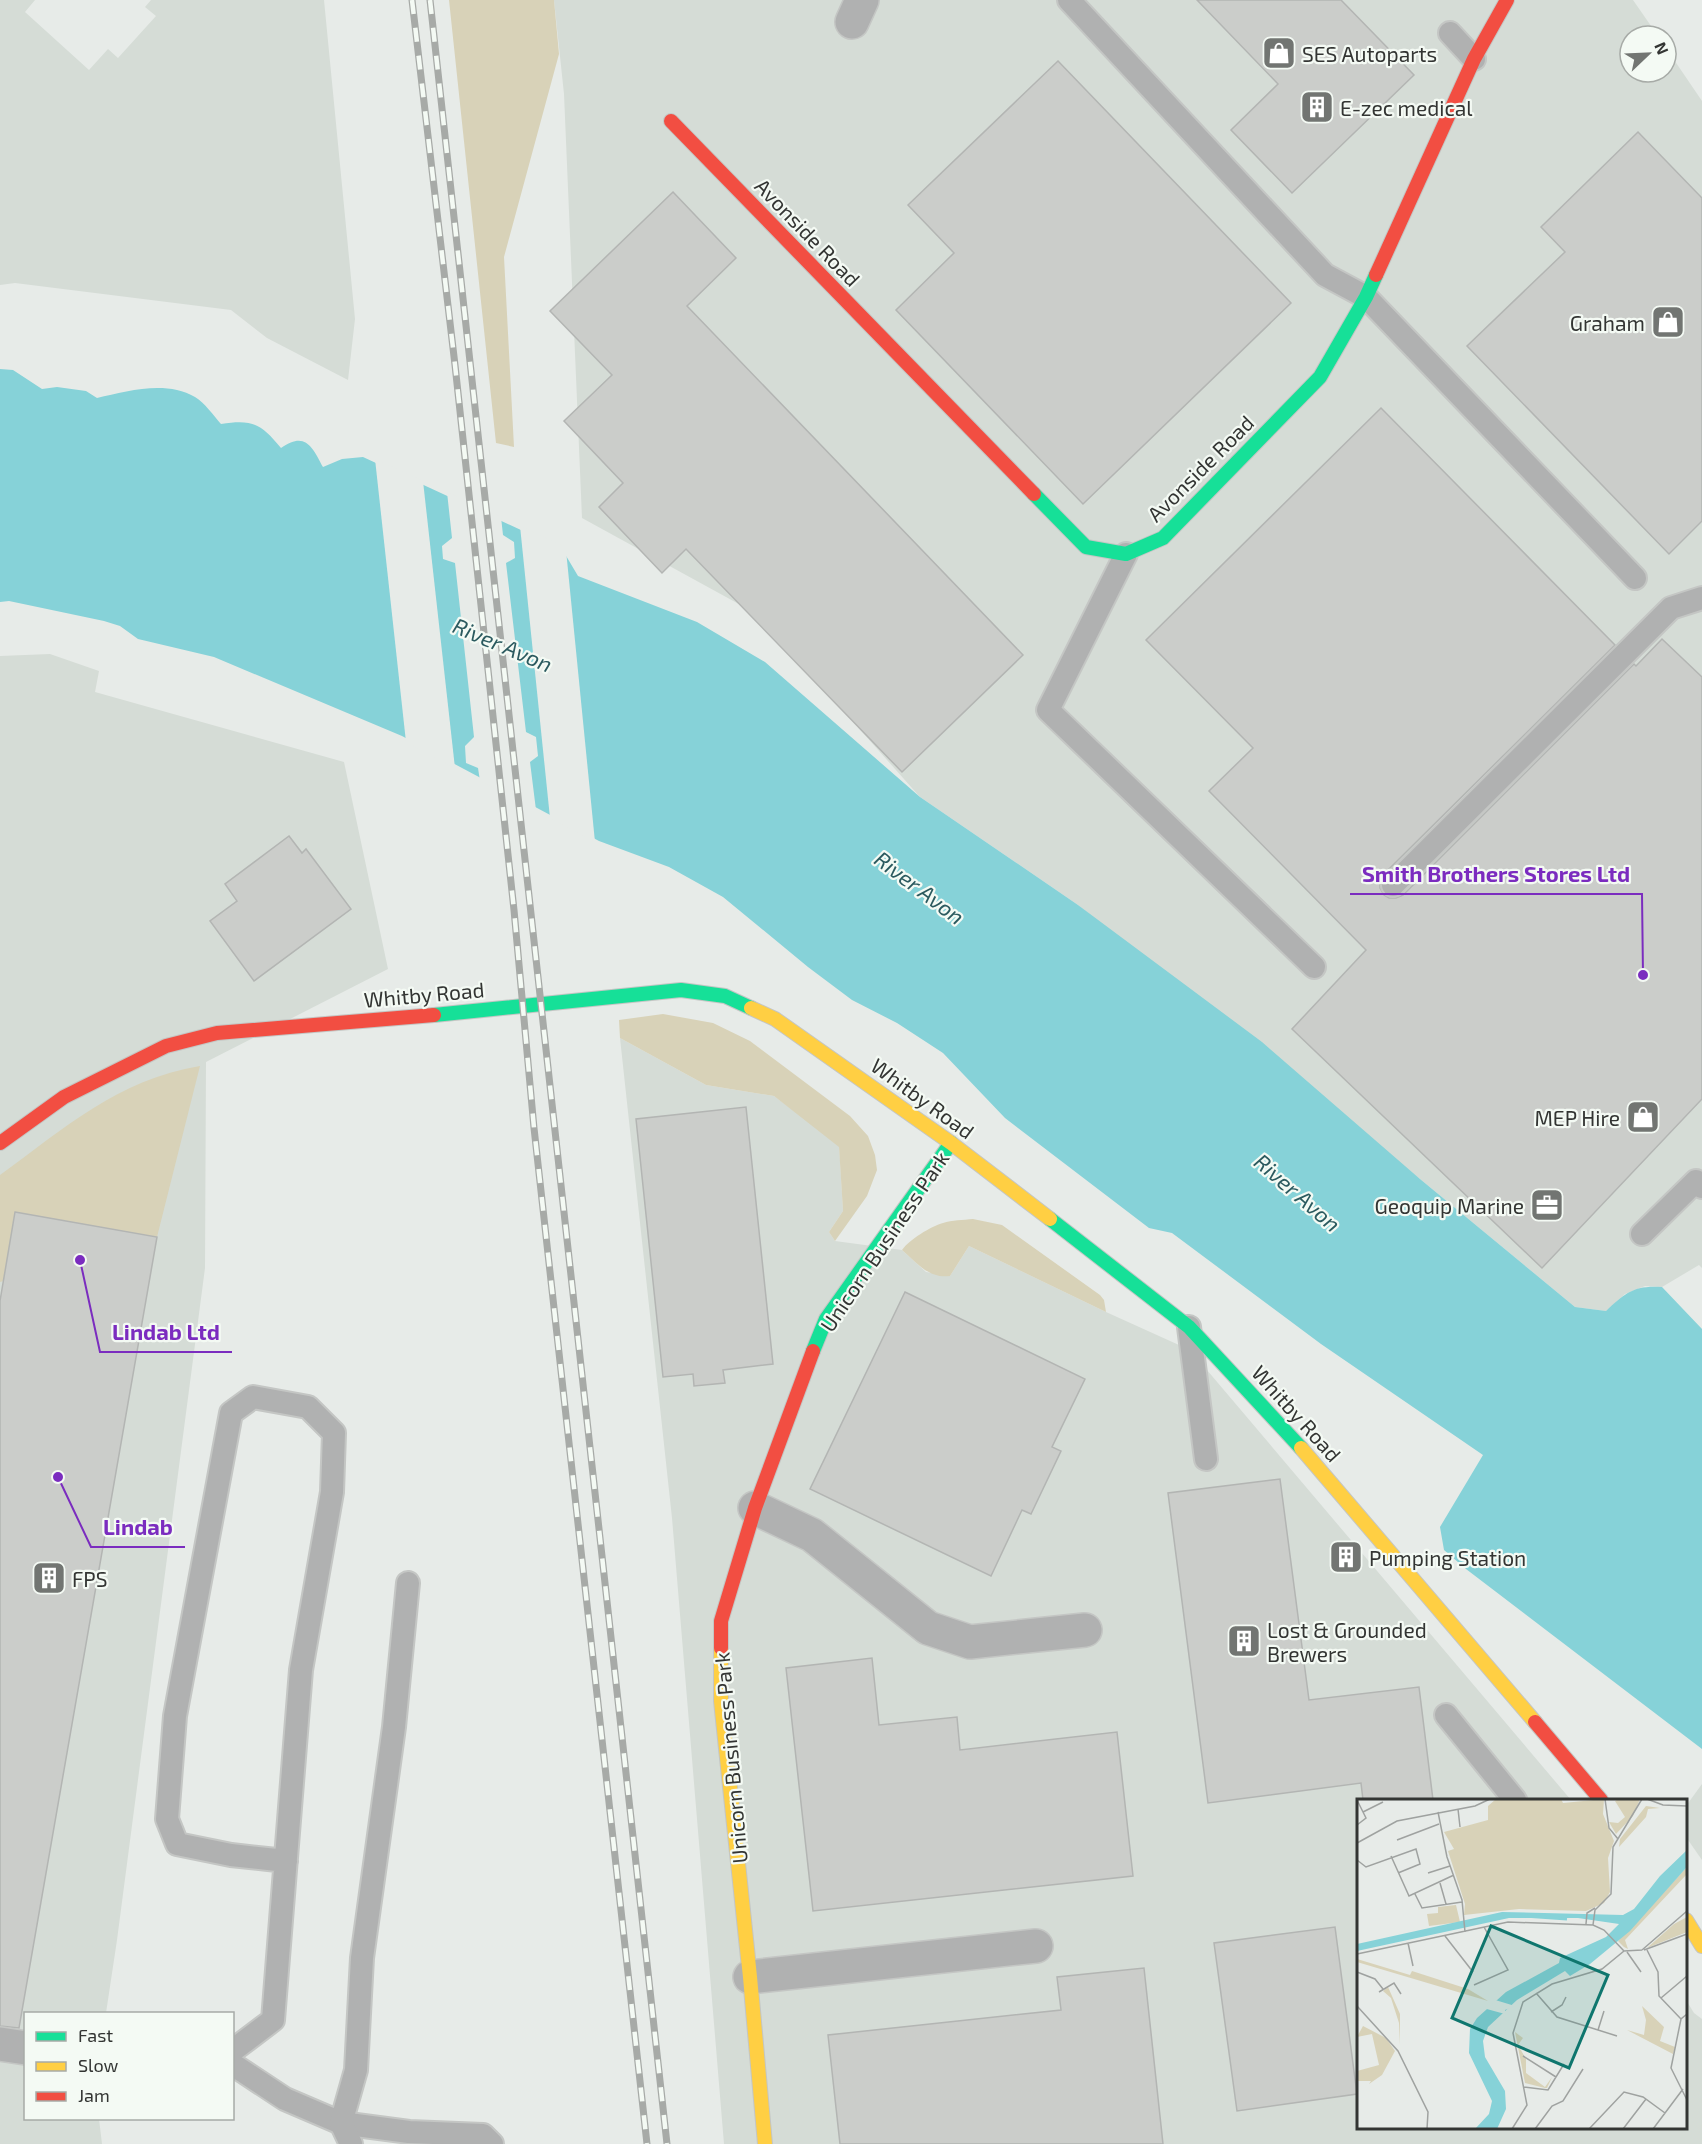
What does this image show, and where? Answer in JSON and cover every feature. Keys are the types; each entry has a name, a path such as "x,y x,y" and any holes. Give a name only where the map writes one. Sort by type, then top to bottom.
{"street":[{"name":"Avonside Road","path":"671,121 1086,547 1126,554 1163,538 1320,377 1366,297 1474,59 1507,0"},
{"name":"Whitby Road","path":"0,1143 64,1097 166,1046 217,1033 436,1015 681,990 725,996 775,1019 951,1143 1189,1327 1287,1432 1600,1799"},
{"name":"Unicorn Business Park","path":"765,2144 721,1701 721,1621 755,1508 826,1319 951,1143"},
{"path":"755,1508 812,1535 928,1628 970,1642 1085,1630"},
{"path":"750,1977 1036,1946"},
{"path":"0,2044 24,2048"}],"lane":[{"path":"1069,0 1325,275 1366,297 1635,578"},
{"path":"1450,33 1474,59"},
{"path":"1126,554 1048,710 1314,967"},
{"path":"1393,885 1671,608 1702,598"},
{"path":"1642,1234 1696,1181 1702,1187"},
{"path":"1189,1327 1206,1459"},
{"path":"234,2049 273,2020 286,1861 301,1670 332,1492 334,1433 308,1407 253,1397 231,1413 175,1716 167,1819 177,1844 231,1855 286,1861"},
{"path":"351,2144 341,2123 356,2070 362,1958 394,1727 408,1583"},
{"path":"1446,1715 1514,1799"},
{"path":"234,2065 285,2099 341,2123 409,2132 483,2135 492,2144"}],"shaded area":[{"path":"0,0 35,0 25,12 89,70 108,49 118,58 156,16 145,7 151,0 324,0 355,319 348,380 267,338 231,310 15,283 0,285"},
{"path":"449,0 554,0 559,54 504,257 514,447 496,443"},
{"path":"554,0 1633,0 1650,24 1618,24 1618,84 1678,84 1678,66 1702,101 1702,1268 1699,1265 1662,1287 1645,1286 1625,1294 1606,1311 1575,1307 1420,1179 1078,905 920,797 757,614 582,518 564,94"},
{"path":"50,654 99,671 95,692 344,762 388,969 206,1062 205,1268 106,2012 24,2012 24,2120 99,2120 102,2144 0,2144 0,656"},
{"path":"663,1014 713,1023 750,1041 850,1116 868,1136 875,1155 877,1170 867,1196 835,1241 829,1232 843,1211 839,1147 774,1096 706,1085 620,1038 619,1020"},
{"path":"620,1038 706,1085 774,1096 839,1144 843,1211 829,1232 835,1241 902,1250 926,1272 950,1276 969,1246 1190,1350 1570,1799 1357,1799 1357,2129 1687,2129 1687,2002 1694,2013 1702,2019 1702,2144 724,2144 672,1518"},
{"path":"200,1066 157,1237 0,1282 0,1175 93,1108 117,1094 143,1082"},
{"path":"973,1219 1002,1225 1100,1295 1104,1300 1106,1312 969,1246 950,1276 930,1273 902,1250 926,1230 950,1221"},
{"path":"1702,1784 1702,1860 1687,1838 1687,1805"}],"water":[{"name":"River Avon","path":"0,369 13,370 42,389 57,387 86,391 97,398 146,388 184,392 202,402 221,424 241,422 256,425 268,433 281,448 296,441 307,443 323,467 342,459 363,457 562,549 578,576 697,622 765,662 920,797 1078,905 1262,1042 1420,1179 1575,1307 1606,1311 1619,1299 1637,1289 1662,1287 1702,1329 1702,1749 1444,1550 1440,1527 1483,1455 1321,1344 1172,1233 1149,1228 1005,1118 943,1053 897,1023 852,1000 723,897 669,867 599,841 402,736 214,657 138,639 120,626 104,621 9,601 0,602"}],"pier":[{"path":"375,459 423,481 455,768 406,742"},
{"path":"447,492 501,517 503,535 514,542 515,558 506,563 526,732 536,737 538,756 530,762 536,810 480,781 478,768 466,763 465,746 474,737 455,563 443,559 442,546 452,538"},
{"path":"520,526 563,546 566,550 595,842 550,818"}],"building":[{"name":"E-zec medical","path":"1197,0 1341,0 1414,75 1292,193 1231,130 1278,84"},
{"path":"1058,61 1291,303 1083,504 896,310 954,253 908,205"},
{"path":"1638,132 1702,198 1702,521 1669,554 1467,346 1565,252 1541,227"},
{"path":"673,192 736,258 687,306 1023,655 902,772 686,549 662,573 599,507 623,483 564,421 612,375 550,311"},
{"path":"1381,408 1615,645 1383,875 1380,888 1384,895 1396,898 1403,895 1634,664 1636,666 1662,639 1702,677 1702,1099 1542,1268 1292,1029 1366,950 1209,791 1253,748 1146,640"},
{"path":"289,836 302,853 306,849 351,909 254,981 210,921 237,901 225,884"},
{"path":"746,1107 773,1364 723,1370 725,1383 694,1386 693,1374 663,1377 636,1119"},
{"path":"15,1212 157,1237 19,2028 0,2026 0,1301"},
{"path":"905,1292 1085,1379 1052,1447 1061,1451 1031,1514 1022,1510 991,1576 810,1489"},
{"name":"Lost & Grounded Brewers","path":"1280,1479 1309,1700 1419,1687 1433,1799 1363,1799 1361,1783 1208,1803 1168,1493"},
{"path":"872,1658 879,1725 957,1717 960,1750 1117,1732 1133,1876 813,1911 786,1668"},
{"path":"1335,1927 1357,2094 1237,2111 1214,1943"},
{"path":"1144,1968 1163,2144 840,2144 828,2035 1061,2010 1057,1977"}],"railway":[{"path":"412,0 455,365 514,910 534,1128 647,2144"},
{"path":"430,0 667,2144"}],"traffic: fast":[{"path":"1034,494 1086,547 1126,554 1163,538 1320,377 1366,297 1376,275"},
{"path":"434,1015 681,990 725,996 751,1008"},
{"path":"813,1351 826,1319 951,1143"},
{"path":"1050,1219 1189,1327 1301,1448"}],"traffic: slow":[{"path":"751,1008 775,1019 951,1143 1050,1219"},
{"path":"1301,1448 1535,1722"},
{"path":"721,1648 721,1701 765,2144"},
{"path":"1687,1922 1702,1946"}],"traffic: jam":[{"path":"1376,275 1474,59 1507,0"},
{"path":"671,121 1034,494"},
{"path":"0,1143 64,1097 166,1046 217,1033 434,1015"},
{"path":"721,1648 721,1621 755,1508 813,1351"},
{"path":"1535,1722 1600,1799"}],"place":[{"name":"SES Autoparts","path":"1279,53"},
{"name":"E-zec medical","path":"1317,107"},
{"name":"Graham","path":"1668,322"},
{"name":"Smith Brothers Stores Ltd","path":"1643,975"},
{"name":"MEP Hire","path":"1643,1117"},
{"name":"Geoquip Marine","path":"1547,1205"},
{"name":"Lindab Ltd","path":"80,1260"},
{"name":"Lindab","path":"58,1477"},
{"name":"Pumping Station","path":"1346,1557"},
{"name":"FPS","path":"49,1578"},
{"name":"Lost & Grounded Brewers","path":"1244,1641"}]}
